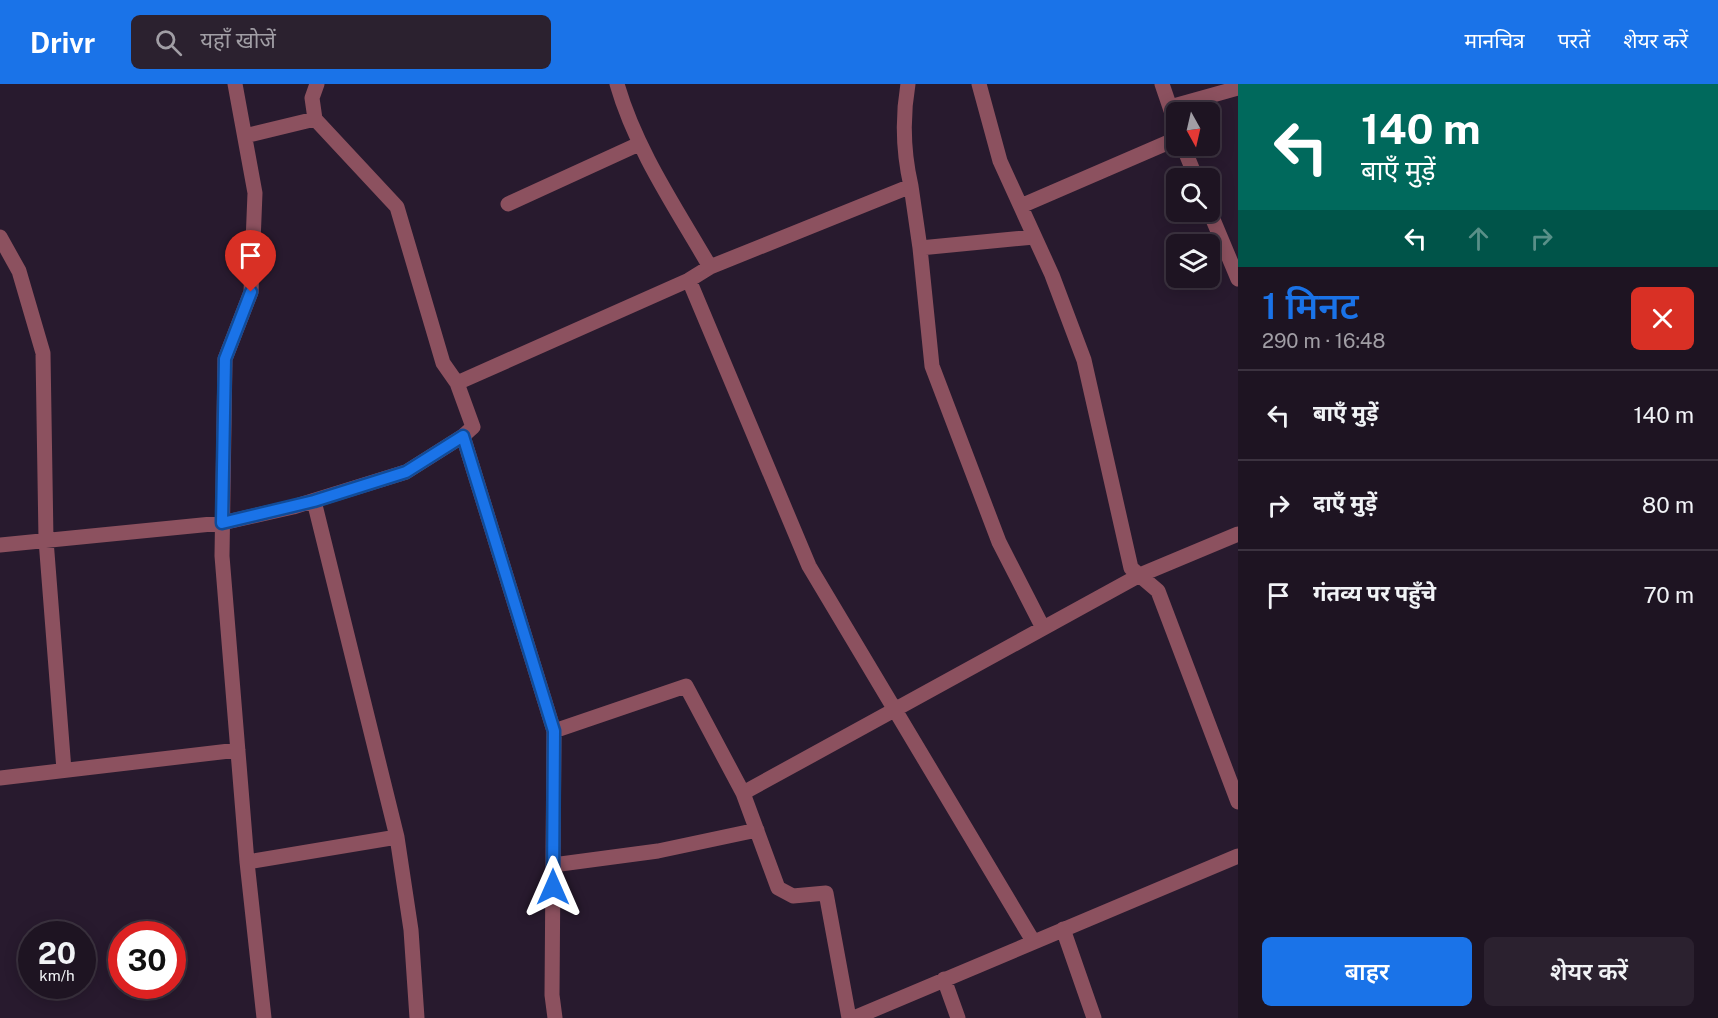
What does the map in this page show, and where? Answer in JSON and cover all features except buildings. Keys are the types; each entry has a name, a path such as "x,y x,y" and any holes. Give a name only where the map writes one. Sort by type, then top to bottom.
{"street":[{"path":"235,84 255,194 251,292 225,359 222,556 247,862 264,1018"},
{"path":"0,545 222,523 314,501 406,472 463,436 473,427 457,383 444,363 398,207 315,118 312,98 317,84"},
{"path":"617,84 627,118 639,144 710,267"},
{"path":"908,84 903,115 905,162 920,248 932,366 999,542 1043,628"},
{"path":"979,84 1000,160 1052,275 1084,360 1131,568 1158,591 1238,802"},
{"path":"1162,84 1168,102"},
{"path":"1188,102 1238,88"},
{"path":"245,136 315,118"},
{"path":"1021,206 1166,143"},
{"path":"508,204 639,144"},
{"path":"457,383 689,280 710,267 910,186"},
{"path":"1214,222 1238,279"},
{"path":"0,237 19,271 43,353 46,540 64,770"},
{"path":"920,248 1034,237"},
{"path":"689,280 809,566 1033,941"},
{"path":"463,436 554,731 552,995 555,1018"},
{"path":"314,501 397,837 411,930 417,1018"},
{"path":"743,793 1140,575 1238,534"},
{"path":"554,731 686,686 743,793 778,888 793,896 826,893 849,1018"},
{"path":"0,778 238,750"},
{"path":"553,865 658,851 757,830"},
{"path":"247,862 397,837"},
{"path":"854,1018 1238,856"},
{"path":"1063,929 1094,1018"},
{"path":"944,979 958,1018"}],"route":[{"path":"251,292 225,359 222,523 293,507 406,472 463,436 554,731 553,887"}]}
